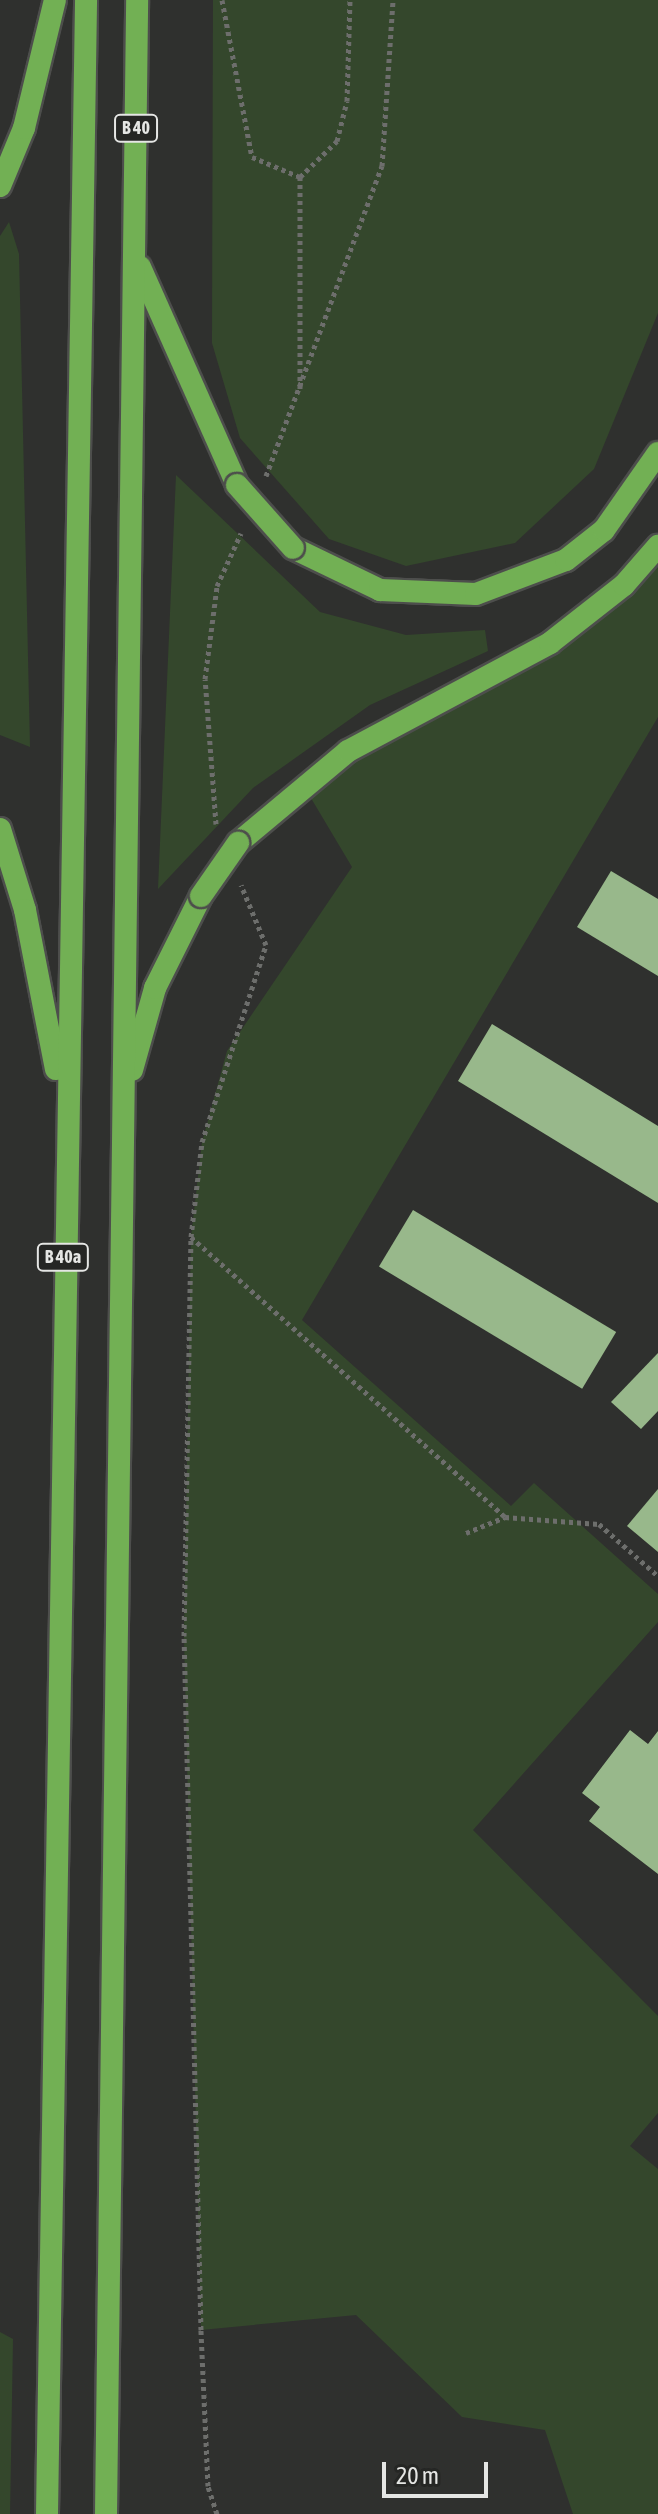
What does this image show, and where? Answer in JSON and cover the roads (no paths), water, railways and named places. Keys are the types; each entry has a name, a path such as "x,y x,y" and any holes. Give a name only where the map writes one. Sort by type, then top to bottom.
{"highway":[{"path":"0,186 24,128 55,0"},
{"name":"B 40a","path":"47,2514 64,1109 86,0"},
{"name":"B 40","path":"135,257 137,0"},
{"path":"135,257 237,485 293,548 380,590 428,597 487,591 566,560 604,530 658,453"},
{"path":"106,2514 135,257"},
{"path":"124,1098 155,988 230,841 348,751 550,643 624,585 658,546"},
{"path":"0,829 25,910 64,1109"}]}
